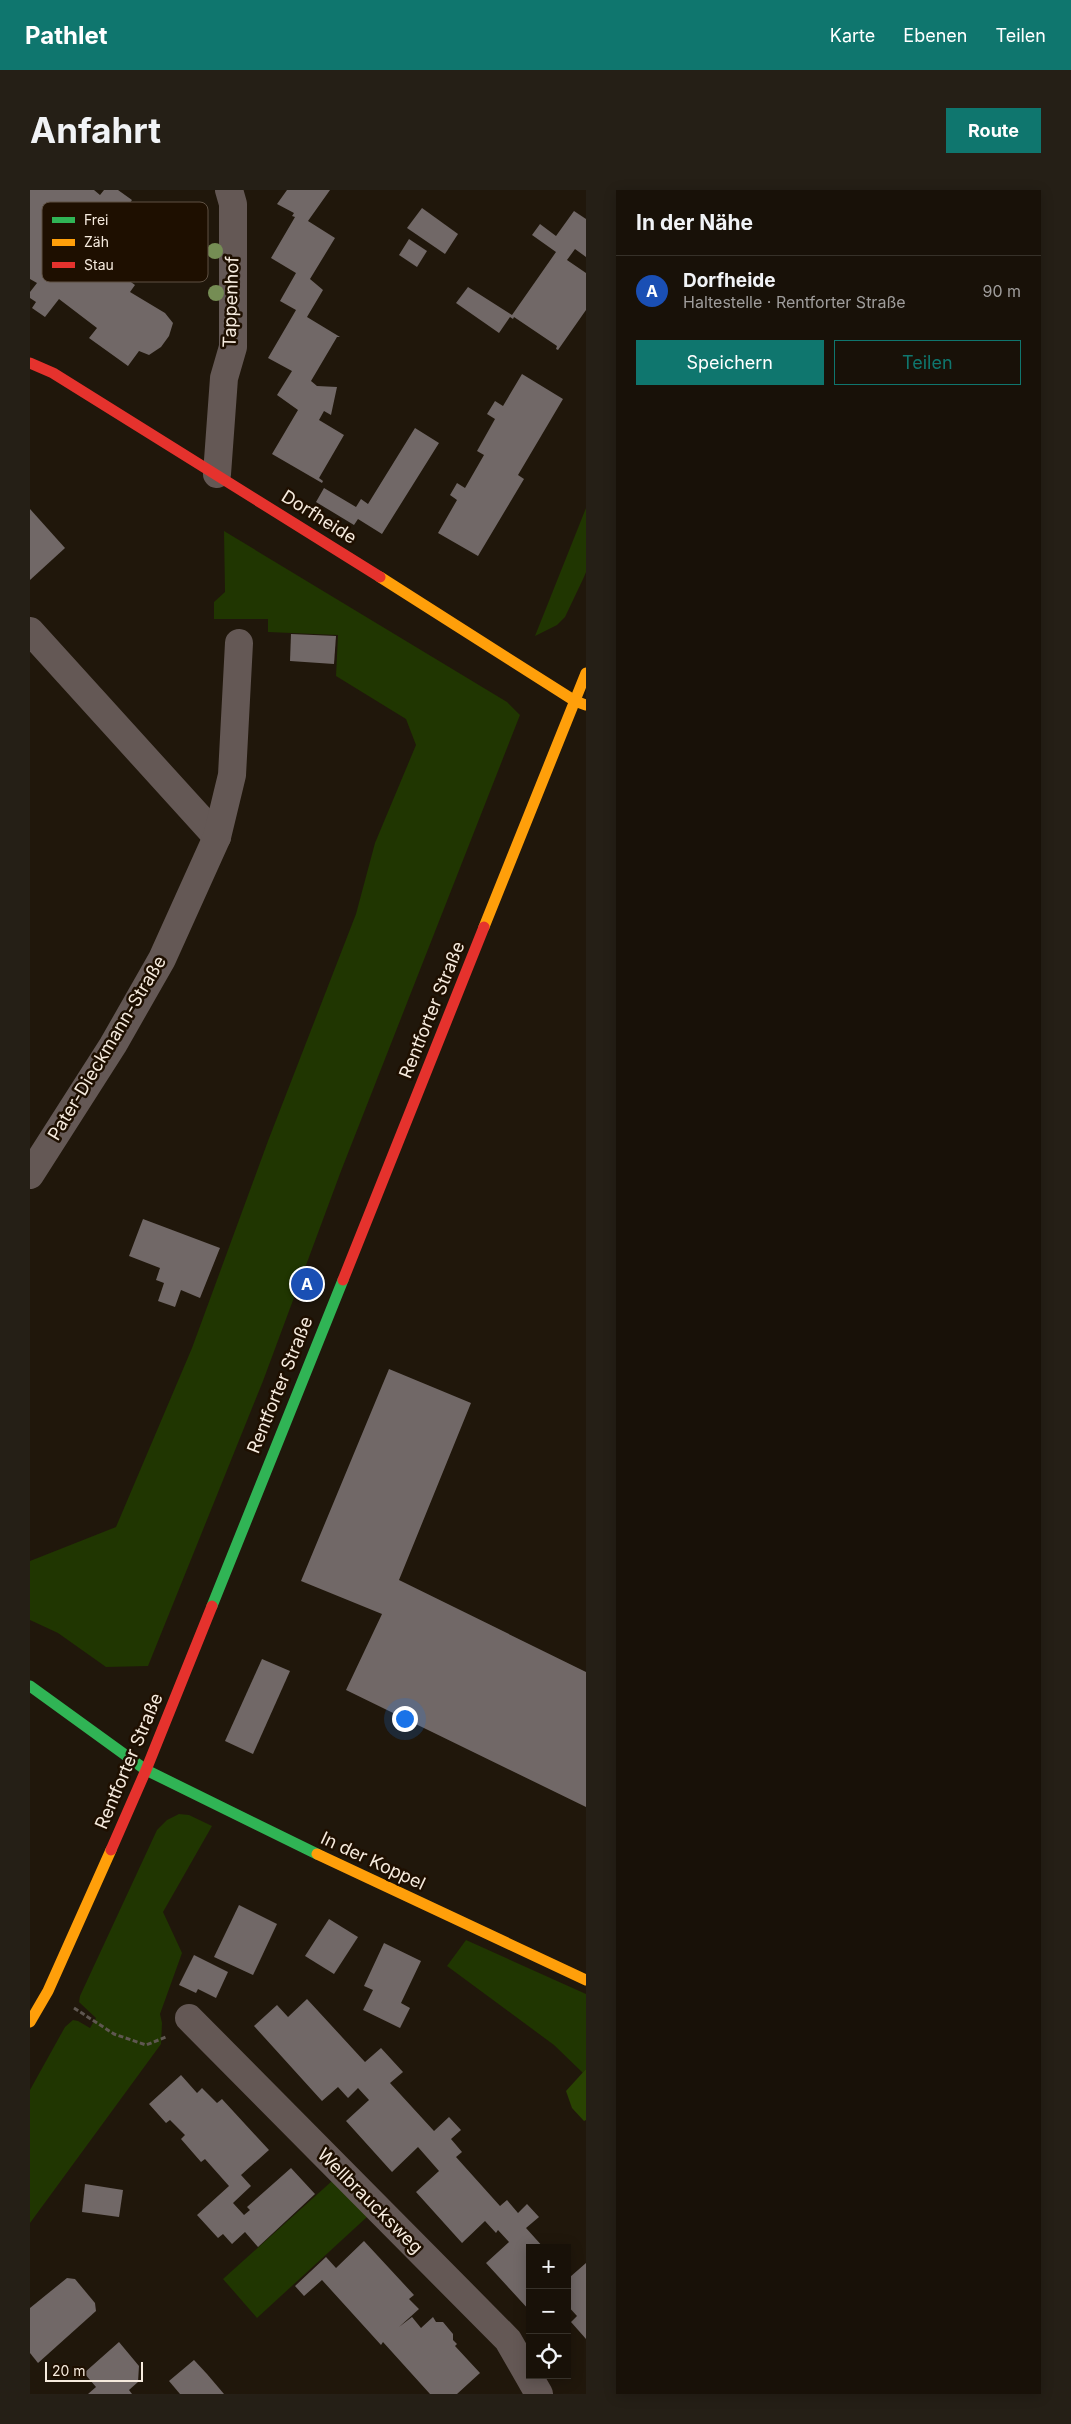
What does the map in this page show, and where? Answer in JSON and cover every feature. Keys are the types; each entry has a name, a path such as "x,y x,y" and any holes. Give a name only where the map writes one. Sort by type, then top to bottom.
{"main road":[{"name":"Dorfheide","path":"30,363 53,373 217,474 581,703"},
{"name":"Rentforter Straße","path":"30,2022 48,1991 146,1770 581,703 586,673"},
{"name":"In der Koppel","path":"30,1686 146,1770 340,1865 586,1980"}],"street":[{"name":"Tappenhof","path":"217,474 224,378 233,347 233,204 229,190"},
{"path":"30,631 217,837"},
{"name":"Pater-Dieckmann-Straße","path":"32,1164 113,1045 162,959 217,837 232,775 239,643"},
{"name":"Wellbraucksweg","path":"191,2022 508,2340 539,2394"}],"path":[{"path":"48,1991 114,2034 146,2045 191,2022"}],"green space":[{"path":"586,508 586,572 565,617 557,625 535,636"},
{"path":"224,531 507,702 520,715 341,1171 263,1381 148,1666 106,1667 58,1633 30,1620 30,1561 116,1527 192,1348 268,1141 356,914 375,843 416,745 406,719 336,676 338,635 268,632 268,619 214,619 214,602 225,592"},
{"path":"179,1814 189,1815 212,1826 163,1912 182,1953 160,2014 162,2023 161,2044 30,2223 30,2090 65,2027 73,2020 90,2028 96,2018 79,2002 80,1996 157,1830 167,1820"},
{"path":"466,1940 586,1994 586,2069 583,2073 554,2045 447,1966"},
{"path":"586,2069 586,2120 584,2121 572,2108 566,2091"},
{"path":"332,2181 367,2217 257,2318 223,2279"}],"building":[{"path":"30,190 94,190 100,195 104,190 118,190 132,200 131,202 42,202 42,282 131,282 135,285 130,292 165,313 173,323 169,336 161,347 149,355 139,351 128,366 89,338 97,328 59,299 45,317 32,308 36,302 30,298 30,292 37,283 30,279"},
{"path":"287,190 330,190 308,221 335,238 310,279 323,290 307,317 340,337 337,337 311,381 317,386 337,387 331,415 324,411 319,420 344,435 319,478 323,481 322,483 272,454 298,410 277,395 292,371 268,358 296,310 280,301 296,273 271,258 295,217 292,216 294,213 277,204"},
{"path":"422,208 458,234 445,254 407,228"},
{"path":"574,211 586,219 586,257 575,249 567,260 586,273 586,310 558,350 556,349 557,346 514,317 513,319 510,317 499,333 456,303 468,287 512,315 556,252 532,235 540,224 556,236"},
{"path":"409,239 427,251 417,267 399,255"},
{"path":"522,374 563,399 518,475 524,479 478,556 438,533 457,500 450,495 457,483 465,488 484,455 477,451 495,419 487,414 495,401 503,406"},
{"path":"415,428 439,443 382,534 358,519 354,525 316,502 324,488 356,507 361,499 368,504"},
{"path":"30,509 65,548 30,580"},
{"path":"291,634 336,636 334,664 290,661"},
{"path":"143,1219 220,1248 200,1298 181,1290 175,1307 158,1301 164,1283 156,1280 160,1268 129,1256"},
{"path":"389,1369 471,1403 399,1580 586,1672 586,1807 346,1690 382,1614 301,1581"},
{"path":"262,1659 290,1671 253,1754 225,1741"},
{"path":"239,1905 277,1924 253,1975 214,1957"},
{"path":"329,1919 358,1937 334,1974 305,1956"},
{"path":"384,1943 421,1961 401,2003 410,2008 400,2028 363,2010 373,1990 364,1986"},
{"path":"194,1955 228,1972 216,1998 198,1989 196,1993 179,1985"},
{"path":"307,1999 365,2062 381,2048 403,2072 390,2083 434,2131 449,2117 461,2130 451,2139 462,2152 456,2157 500,2206 507,2200 518,2213 527,2204 539,2217 526,2228 540,2244 526,2244 526,2307 486,2263 509,2242 498,2230 496,2233 485,2221 462,2243 416,2192 439,2171 418,2147 392,2172 346,2121 369,2100 358,2088 348,2098 338,2087 322,2101 254,2026 277,2005 288,2017"},
{"path":"181,2075 197,2093 202,2088 217,2103 222,2099 269,2150 241,2175 251,2186 233,2203 244,2215 250,2210 247,2207 291,2168 315,2194 258,2247 245,2232 232,2244 223,2234 218,2238 197,2215 229,2186 205,2159 201,2162 181,2139 185,2135 170,2120 166,2123 149,2104"},
{"path":"85,2184 123,2190 119,2217 82,2212"},
{"path":"364,2241 414,2295 409,2299 419,2309 399,2327 412,2317 421,2328 433,2317 436,2322 443,2322 453,2334 453,2340 457,2344 455,2346 480,2373 457,2394 430,2394 383,2342 381,2345 322,2280 304,2296 295,2286 326,2257 336,2268"},
{"path":"586,2263 586,2339 571,2322 577,2316 571,2309 571,2276"},
{"path":"67,2278 75,2279 95,2303 96,2311 38,2363 30,2353 30,2308"},
{"path":"119,2342 139,2366 138,2382 129,2390 132,2394 88,2394 96,2387 84,2373"},
{"path":"194,2360 224,2394 180,2394 169,2381"}],"traffic: fast":[{"path":"212,1606 343,1280"},
{"path":"30,1686 146,1770 317,1854"}],"traffic: slow":[{"path":"380,577 575,701 586,705"},
{"path":"484,927 586,673"},
{"path":"30,2022 48,1991 111,1850"},
{"path":"317,1854 586,1980"}],"traffic: jam":[{"path":"30,363 53,373 380,577"},
{"path":"343,1280 484,927"},
{"path":"111,1850 146,1770 212,1606"}],"place":[{"name":"Dorfheide","path":"307,1284"}]}
